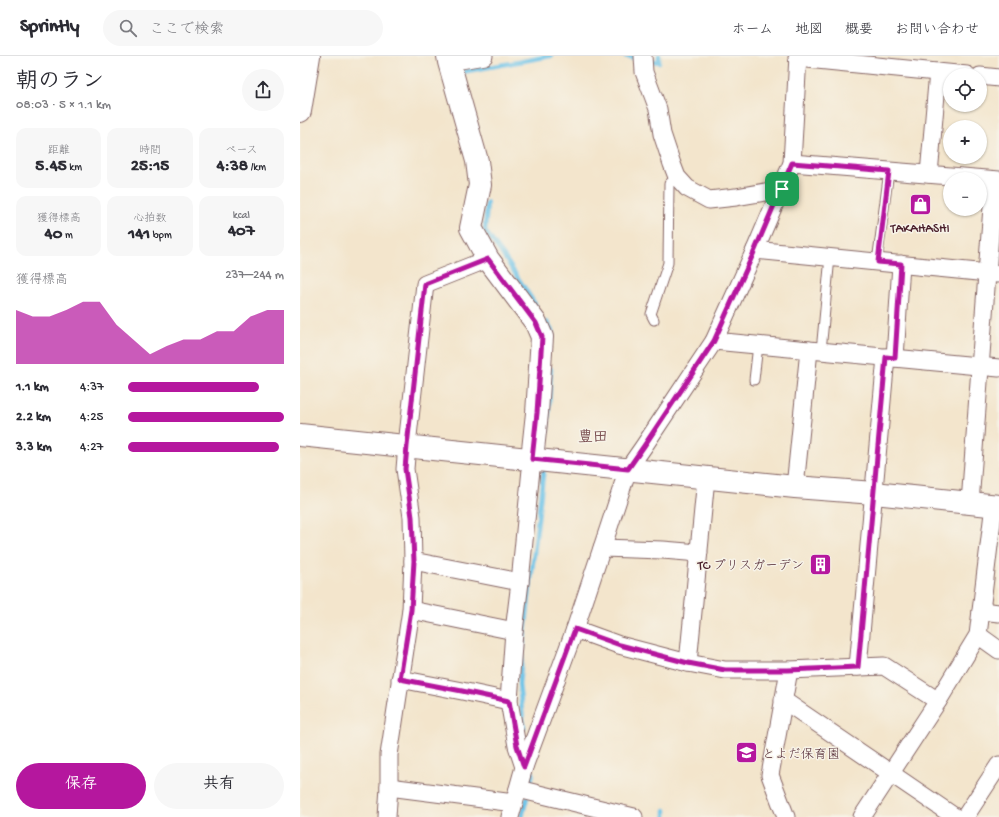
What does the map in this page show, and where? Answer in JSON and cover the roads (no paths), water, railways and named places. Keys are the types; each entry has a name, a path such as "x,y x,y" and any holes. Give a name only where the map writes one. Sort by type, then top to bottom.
{"street":[{"path":"300,111 309,56"},
{"path":"484,56 457,58 480,185 472,228 488,259 536,323 542,337 535,459 514,632 509,701 517,746 524,767"},
{"path":"643,56 644,72 658,109 662,134 677,177 687,188 709,200 782,189"},
{"path":"514,803 524,767 575,629 628,469 714,341 782,189 792,163 798,57 943,73"},
{"path":"929,174 938,72"},
{"path":"987,77 999,78"},
{"path":"792,163 997,180 993,273 980,366 970,503"},
{"path":"755,250 993,273"},
{"path":"387,817 389,755 411,610 414,561 412,517 405,469 425,284 488,259"},
{"path":"858,667 874,493 901,264"},
{"path":"714,341 999,368"},
{"path":"795,487 815,350"},
{"path":"300,435 706,478 874,493 996,506 978,635 938,701 862,817"},
{"path":"688,663 706,478"},
{"path":"602,548 699,553"},
{"path":"414,561 520,582"},
{"path":"411,610 514,632"},
{"path":"981,611 999,613"},
{"path":"575,629 620,645 688,663 725,670 788,670 884,666 938,701"},
{"path":"978,635 999,650"},
{"path":"786,817 770,775 788,670"},
{"path":"400,679 509,701"},
{"path":"783,700 954,817"},
{"path":"965,817 999,765"},
{"path":"389,787 634,817"}],"lane":[{"path":"878,262 889,171"},
{"path":"654,320 651,314 668,263 669,184 677,177"},
{"path":"815,350 830,257"},
{"path":"754,380 758,345"}],"waterway":[{"path":"462,72 551,56"},
{"path":"625,56 640,59"},
{"path":"647,60 659,62 659,56"},
{"path":"487,203 485,231 503,255 535,304"},
{"path":"547,322 552,331 552,339"},
{"path":"545,455 551,369"},
{"path":"524,728 519,684 544,467"},
{"path":"530,785 533,773"},
{"path":"522,817 527,798"},
{"path":"665,810 665,817"}],"place":[{"name":"TAKAHASHI","path":"920,205"},
{"name":"TC ブリスガーデン","path":"820,564"},
{"name":"とよだ保育園","path":"747,753"}],"district":[{"name":"豊田","path":"593,436"}]}
